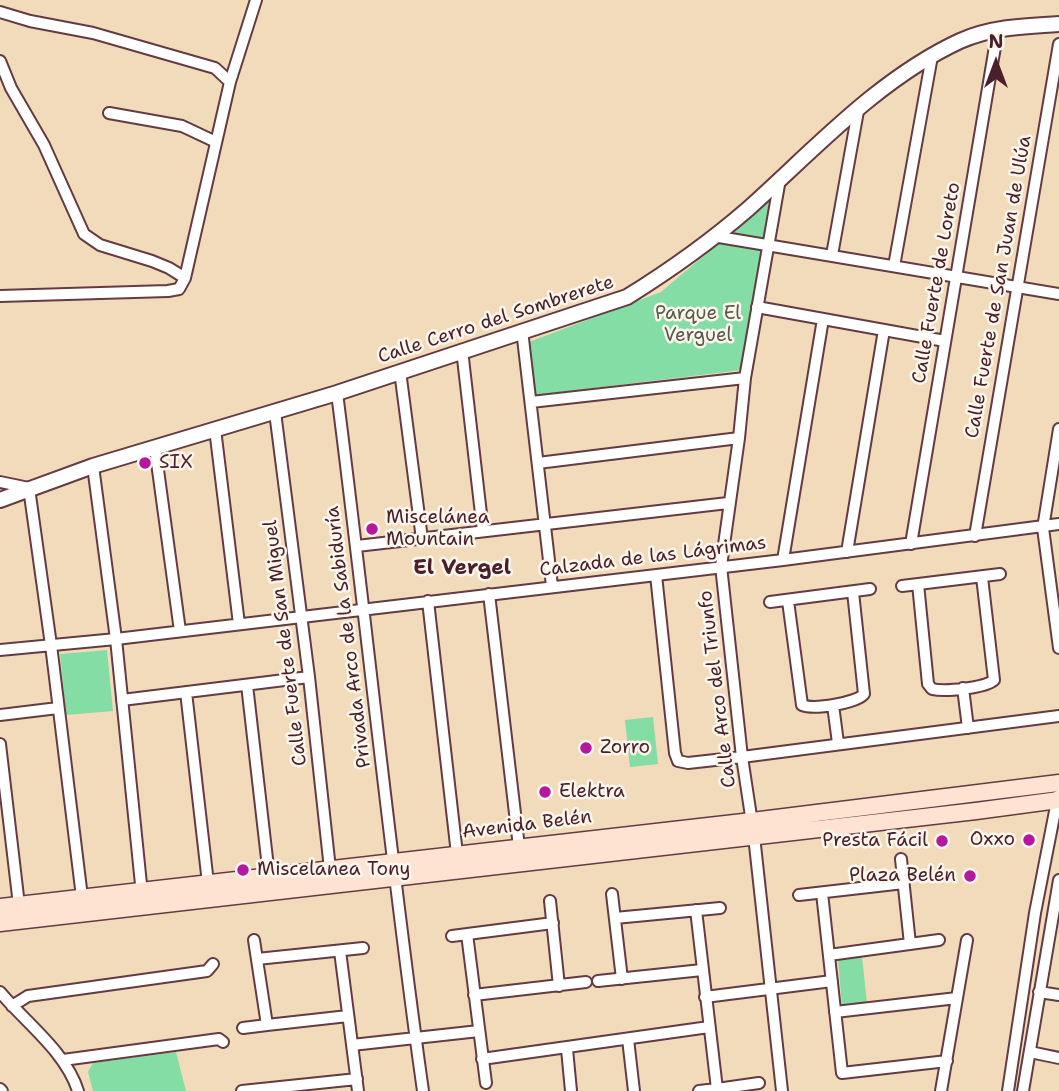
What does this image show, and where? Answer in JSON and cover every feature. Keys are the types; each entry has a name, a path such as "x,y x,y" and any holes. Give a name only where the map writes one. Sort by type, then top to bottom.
{"main road":[{"name":"Avenida Belén","path":"0,907 82,897 143,898 753,829 1059,783"},
{"name":"Avenida Belén","path":"0,923 143,898 208,883 330,869 394,870 457,854 519,847 965,813 1058,798"}],"street":[{"path":"0,296 168,291 182,284 230,82 256,0"},
{"path":"0,12 30,21 93,33 215,68 230,82"},
{"name":"Calle Cerro del Sombrerete","path":"0,500 93,466 337,393 628,297 745,211 896,79 932,56 962,40 998,29 1059,23"},
{"name":"Calle Fuerte de Loreto","path":"911,544 998,29"},
{"name":"Calle Fuerte de San Juan de Ulúa","path":"975,536 1059,44"},
{"path":"894,266 932,56"},
{"path":"0,61 11,88 44,145 84,234 100,245 169,268 182,284"},
{"path":"832,255 858,111"},
{"path":"109,113 182,126 216,142"},
{"name":"Calle Arco del Triunfo","path":"780,180 745,378 721,566 782,1091"},
{"path":"713,236 1059,294"},
{"path":"757,307 945,341"},
{"path":"783,560 823,318"},
{"path":"522,330 552,586"},
{"path":"847,552 884,330"},
{"path":"462,350 483,531"},
{"path":"400,371 422,539"},
{"path":"531,402 745,378"},
{"name":"Privada Arco de la Sabiduría","path":"337,393 423,1091"},
{"name":"Calle Fuerte de San Miguel","path":"275,412 330,869"},
{"path":"215,429 239,624"},
{"path":"1059,429 1043,528 1059,648"},
{"path":"538,463 739,438"},
{"path":"155,448 180,631"},
{"path":"93,466 116,639 143,898"},
{"path":"0,482 29,488 82,897"},
{"path":"357,546 728,503"},
{"name":"Calzada de las Lágrimas","path":"0,650 116,639 783,560 1059,524"},
{"path":"902,586 1000,574"},
{"path":"656,575 678,761 688,763 742,757 1059,716"},
{"path":"918,584 930,688 963,688 994,680 982,577"},
{"path":"770,602 870,589"},
{"path":"788,601 802,705 808,708 833,705 860,699 864,694 853,592"},
{"path":"489,594 519,847"},
{"path":"428,601 457,854"},
{"path":"122,700 309,677"},
{"path":"247,685 269,876"},
{"path":"963,688 968,728"},
{"path":"186,692 208,883"},
{"path":"833,705 838,743"},
{"path":"0,715 58,708"},
{"path":"0,744 19,905"},
{"path":"1008,1091 1035,913 1058,798"},
{"path":"901,859 910,944"},
{"path":"1023,1091 1040,992 1055,926 1059,880"},
{"path":"799,895 904,883"},
{"path":"822,893 842,1073 947,1060"},
{"path":"612,894 622,979"},
{"path":"550,901 559,986"},
{"path":"615,918 720,908"},
{"path":"695,910 717,1089"},
{"path":"452,936 553,923"},
{"path":"467,934 486,1083"},
{"path":"254,940 267,1025"},
{"path":"828,955 939,940"},
{"path":"941,1091 967,940"},
{"path":"257,959 363,948"},
{"path":"242,1091 357,1085 340,951"},
{"path":"12,1006 27,996 207,971 213,964"},
{"path":"598,981 702,970"},
{"path":"705,997 832,981"},
{"path":"474,995 586,982"},
{"path":"0,992 63,1060 74,1077 78,1091"},
{"path":"1040,992 1059,995"},
{"path":"835,1012 957,998"},
{"path":"243,1028 348,1016"},
{"path":"482,1059 709,1027"},
{"path":"352,1045 479,1031"},
{"path":"63,1060 219,1039 223,1042"},
{"path":"628,1039 634,1091"},
{"path":"566,1049 570,1091"},
{"path":"1030,1052 1059,1058"},
{"path":"699,1091 759,1083"}],"green space":[{"name":"Parque El Verguel","path":"772,198 742,370 536,395 529,342 661,292"},
{"path":"107,650 113,711 66,715 60,654"},
{"path":"653,717 658,764 630,767 625,720"},
{"path":"862,956 867,1004 842,1007 838,958"},
{"path":"176,1052 186,1091 93,1091 88,1072 93,1063"}],"place":[{"name":"SIX","path":"145,463"},
{"name":"Miscelánea Mountain","path":"372,529"},
{"name":"Zorro","path":"586,748"},
{"name":"Elektra","path":"545,792"},
{"name":"Oxxo","path":"1029,840"},
{"name":"Presta Fácil","path":"942,841"},
{"name":"Miscelanea Tony","path":"243,870"},
{"name":"Plaza Belén","path":"970,876"}],"district":[{"name":"El Vergel","path":"462,569"}]}
